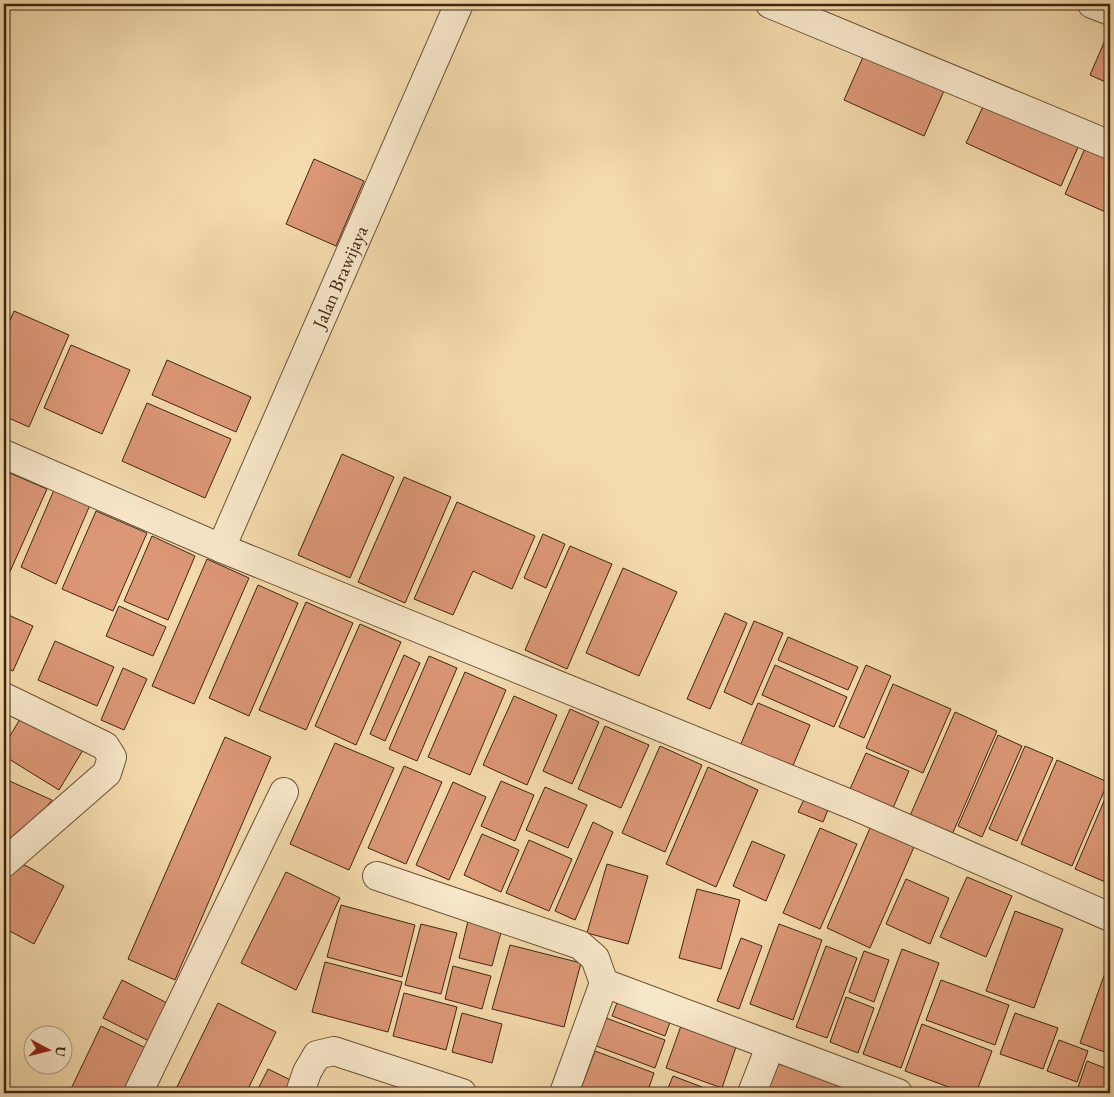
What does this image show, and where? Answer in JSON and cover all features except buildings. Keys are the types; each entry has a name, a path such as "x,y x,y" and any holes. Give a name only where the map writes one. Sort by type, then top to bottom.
{"street":[{"name":"Jalan Brawijaya","path":"221,548 459,4"},
{"path":"770,4 1110,145"},
{"path":"1092,4 1110,11"},
{"path":"4,454 221,548 855,806 1110,917"},
{"path":"4,697 105,746 112,757 107,773 4,863"},
{"path":"138,1093 284,792"},
{"path":"377,876 580,946 595,958 604,983 564,1093"},
{"path":"604,983 770,1047 898,1093"},
{"path":"752,1093 770,1047"},
{"path":"300,1093 307,1072 317,1055 334,1051 462,1093"}]}
